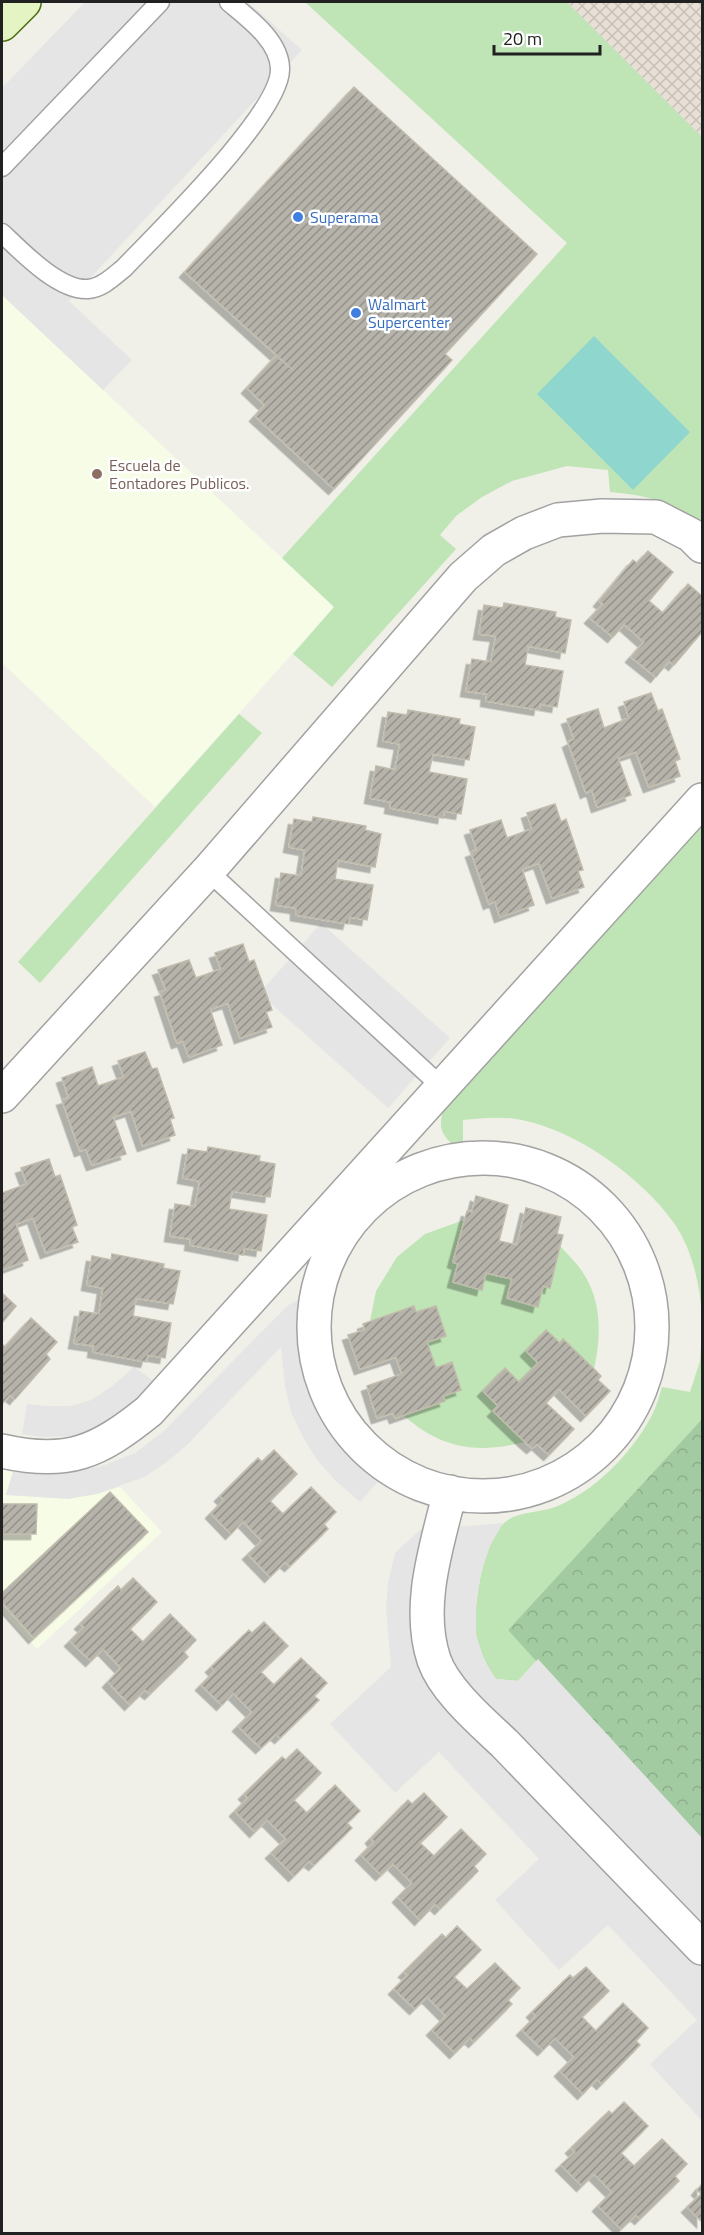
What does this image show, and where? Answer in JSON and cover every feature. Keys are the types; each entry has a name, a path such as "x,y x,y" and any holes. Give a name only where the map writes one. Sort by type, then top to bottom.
{"main road":[{"path":"2,24 24,2"}],"street":[{"path":"2,1096 208,871 463,577 494,550 524,533 558,520 602,516 656,518 691,535 702,546"},
{"path":"2,1451 30,1456 66,1457 94,1448 118,1436 149,1411 353,1202 443,1088 702,800"},
{"path":"508,1158 559,1174 602,1205 634,1248 651,1298 650,1352 634,1403 603,1446 555,1481 498,1496 450,1492 439,1491 386,1467 344,1426 319,1373 313,1315 328,1258 353,1202 404,1177 454,1159 508,1158"},
{"path":"450,1492 428,1588 428,1629 434,1661 453,1691 475,1716 702,1948"}],"lane":[{"path":"2,167 160,2"},
{"path":"2,233 31,260 66,284 87,289 106,282 124,268 226,161 273,95 279,81 280,68 277,55 270,43 229,2"},
{"path":"208,871 443,1088"}],"shaded area":[{"path":"85,2 248,2 302,50 69,301 132,360 103,390 2,295 2,88"},
{"path":"567,2 702,2 702,137"},
{"name":"Escuela de Eontadores Publicos.","path":"2,295 334,607 155,807 2,663"},
{"path":"594,336 690,432 633,490 537,394"},
{"path":"321,923 450,1038 388,1108 269,1002 264,988"},
{"path":"297,1300 305,1303 313,1373 333,1424 341,1440 353,1454 369,1470 383,1476 360,1502 336,1481 318,1461 305,1441 291,1412 285,1386 281,1347 187,1445 144,1477 97,1494 68,1499 6,1495 13,1472 69,1473 102,1466 135,1453 165,1430 287,1306"},
{"path":"134,1367 159,1385 145,1401 86,1436 40,1437 22,1434 27,1404 71,1406 91,1400 111,1387"},
{"path":"2,1470 13,1472 6,1494 97,1494 120,1487 162,1532 37,1649 2,1612"},
{"path":"503,1523 490,1546 481,1573 476,1606 476,1635 485,1662 496,1679 518,1681 538,1659 702,1838 702,2121 650,2064 697,2020 608,1925 559,1970 495,1900 539,1859 439,1752 395,1793 330,1724 391,1667 386,1608 388,1583 395,1553 420,1530"}],"green space":[{"path":"305,2 567,2 702,137 702,523 659,501 610,492 608,470 567,466 512,481 482,497 456,516 440,535 456,549 332,687 293,654 334,607 282,558 567,243"},
{"path":"239,714 262,733 40,983 18,962"},
{"path":"702,818 702,1318 691,1257 681,1234 660,1206 626,1173 586,1145 543,1126 515,1119 463,1120 463,1144 453,1145 441,1128 441,1119 444,1107"},
{"path":"464,1220 453,1263 512,1279 507,1298 538,1306 543,1286 550,1287 560,1246 583,1272 595,1298 599,1333 594,1369 563,1340 560,1343 546,1331 526,1351 538,1363 519,1382 505,1368 483,1391 498,1406 525,1442 490,1448 460,1446 446,1442 417,1426 403,1415 445,1401 443,1396 461,1389 452,1362 436,1368 427,1342 446,1336 436,1306 416,1312 414,1306 370,1321 376,1291 397,1257 425,1234"},
{"path":"702,1330 702,1419 508,1630 538,1659 518,1681 496,1679 481,1652 475,1621 481,1576 496,1533 508,1520 521,1514 555,1507 584,1492 597,1482 622,1458 643,1431 662,1387 690,1392 700,1361"},
{"path":"702,1419 702,1844 508,1630"}],"building":[{"name":"Walmart Supercenter","path":"354,87 537,254 445,354 452,360 334,489 255,416 265,405 247,388 276,356 293,370 185,272"},
{"path":"648,551 673,572 649,601 663,613 688,584 702,596 702,632 674,665 669,661 656,677 631,657 644,642 624,624 613,637 590,618 603,604 599,601 633,560 637,563"},
{"path":"504,603 556,612 555,617 571,620 565,653 528,646 525,665 563,671 557,707 540,704 539,710 486,701 487,694 466,691 472,659 491,662 496,636 479,634 484,605 503,608"},
{"path":"651,693 658,711 662,709 680,759 675,761 680,776 649,787 636,752 618,758 631,795 597,807 592,790 586,793 568,742 574,739 567,719 598,709 604,728 629,718 624,702"},
{"path":"408,710 460,719 459,724 475,727 469,760 433,754 429,772 467,779 461,814 444,811 443,818 390,808 391,802 370,798 376,766 395,770 400,744 383,741 388,712 407,715"},
{"path":"555,804 561,822 566,819 583,870 578,871 584,887 552,898 539,863 522,869 534,905 500,917 495,901 489,904 471,852 477,850 470,830 501,820 507,838 532,829 527,813"},
{"path":"313,817 366,826 365,830 381,834 375,867 338,860 335,879 373,885 367,920 350,917 348,924 296,915 296,908 276,905 281,873 301,876 305,850 289,847 294,819 312,822"},
{"path":"243,944 249,962 254,960 272,1010 266,1012 272,1027 240,1038 228,1003 210,1009 222,1045 189,1057 183,1041 177,1043 160,992 166,990 158,970 189,960 196,978 221,969 215,953"},
{"path":"145,1052 152,1069 157,1068 174,1118 170,1119 175,1135 143,1146 131,1111 113,1117 126,1154 92,1165 86,1149 80,1151 62,1100 69,1098 62,1078 92,1067 98,1086 124,1077 118,1061"},
{"path":"208,1147 260,1156 259,1161 275,1164 270,1197 232,1191 229,1209 267,1215 261,1251 244,1248 243,1255 190,1245 191,1239 170,1236 175,1204 195,1207 200,1181 183,1178 188,1149 207,1152"},
{"path":"49,1159 55,1177 60,1175 77,1225 72,1227 78,1242 46,1253 33,1218 16,1224 28,1260 2,1270 2,1193 27,1184 21,1168"},
{"path":"476,1196 508,1205 499,1241 517,1245 526,1208 561,1217 557,1234 563,1235 550,1288 543,1286 538,1307 507,1298 512,1279 486,1273 482,1290 453,1282 458,1264 453,1262 467,1211 472,1212"},
{"path":"112,1254 164,1264 163,1268 180,1271 173,1304 136,1298 133,1316 171,1323 165,1358 148,1355 146,1362 93,1352 94,1346 74,1343 80,1311 99,1314 103,1288 87,1285 92,1256 111,1260"},
{"path":"2,1293 16,1306 2,1323"},
{"path":"414,1306 416,1312 436,1306 446,1336 427,1342 436,1368 452,1362 461,1390 443,1396 445,1401 395,1418 393,1413 377,1418 367,1386 402,1374 396,1357 360,1369 348,1335 365,1330 363,1324"},
{"path":"31,1318 57,1342 46,1354 50,1359 15,1399 10,1395 2,1404 2,1344 5,1347"},
{"path":"546,1330 560,1343 563,1339 601,1376 598,1380 610,1391 586,1416 559,1389 546,1403 574,1429 549,1455 537,1444 532,1448 493,1411 498,1406 483,1391 505,1368 519,1382 538,1363 526,1351"},
{"path":"274,1450 297,1474 270,1501 283,1514 311,1487 336,1512 324,1524 328,1529 290,1566 285,1562 270,1577 248,1554 262,1541 243,1521 231,1534 211,1513 224,1500 220,1496 258,1458 262,1462"},
{"path":"110,1492 148,1532 34,1638 2,1602 2,1593"},
{"path":"2,1504 37,1504 36,1534 2,1534"},
{"path":"133,1578 157,1602 130,1629 143,1642 170,1614 196,1640 184,1652 188,1657 150,1694 145,1690 130,1705 108,1682 121,1668 103,1649 91,1661 70,1641 84,1627 80,1624 118,1586 121,1590"},
{"path":"264,1622 288,1646 261,1672 274,1685 301,1658 327,1683 314,1696 319,1700 280,1738 276,1734 261,1748 238,1726 252,1712 233,1693 222,1705 201,1685 215,1671 211,1667 249,1630 252,1633"},
{"path":"297,1749 321,1773 294,1800 307,1813 335,1785 360,1811 347,1823 352,1828 314,1865 309,1861 294,1876 271,1853 286,1839 267,1820 255,1832 235,1811 248,1798 244,1794 282,1757 286,1760"},
{"path":"424,1793 447,1817 420,1843 434,1856 461,1829 486,1854 474,1866 478,1871 440,1909 435,1904 420,1920 398,1897 412,1883 393,1864 381,1875 361,1855 374,1842 371,1838 408,1800 412,1804"},
{"path":"457,1926 481,1950 454,1977 467,1989 495,1963 520,1988 508,2000 512,2004 474,2042 470,2038 455,2053 432,2030 446,2016 427,1997 415,2009 394,1989 408,1975 404,1972 442,1934 446,1938"},
{"path":"586,1967 609,1991 582,2017 596,2031 623,2003 648,2028 636,2041 640,2045 602,2084 597,2079 583,2094 560,2071 574,2057 555,2038 543,2050 522,2030 536,2016 532,2012 570,1975 573,1978"},
{"path":"624,2102 648,2126 621,2153 634,2166 662,2139 687,2164 675,2176 679,2181 640,2219 636,2215 621,2229 598,2206 612,2192 594,2174 582,2186 561,2165 575,2152 571,2148 609,2111 612,2114"},
{"path":"702,2184 702,2222 687,2207 701,2194 697,2190"}],"place":[{"name":"Superama","path":"298,217"},
{"name":"Walmart Supercenter","path":"356,313"},
{"name":"Escuela de Eontadores Publicos.","path":"97,474"}]}
